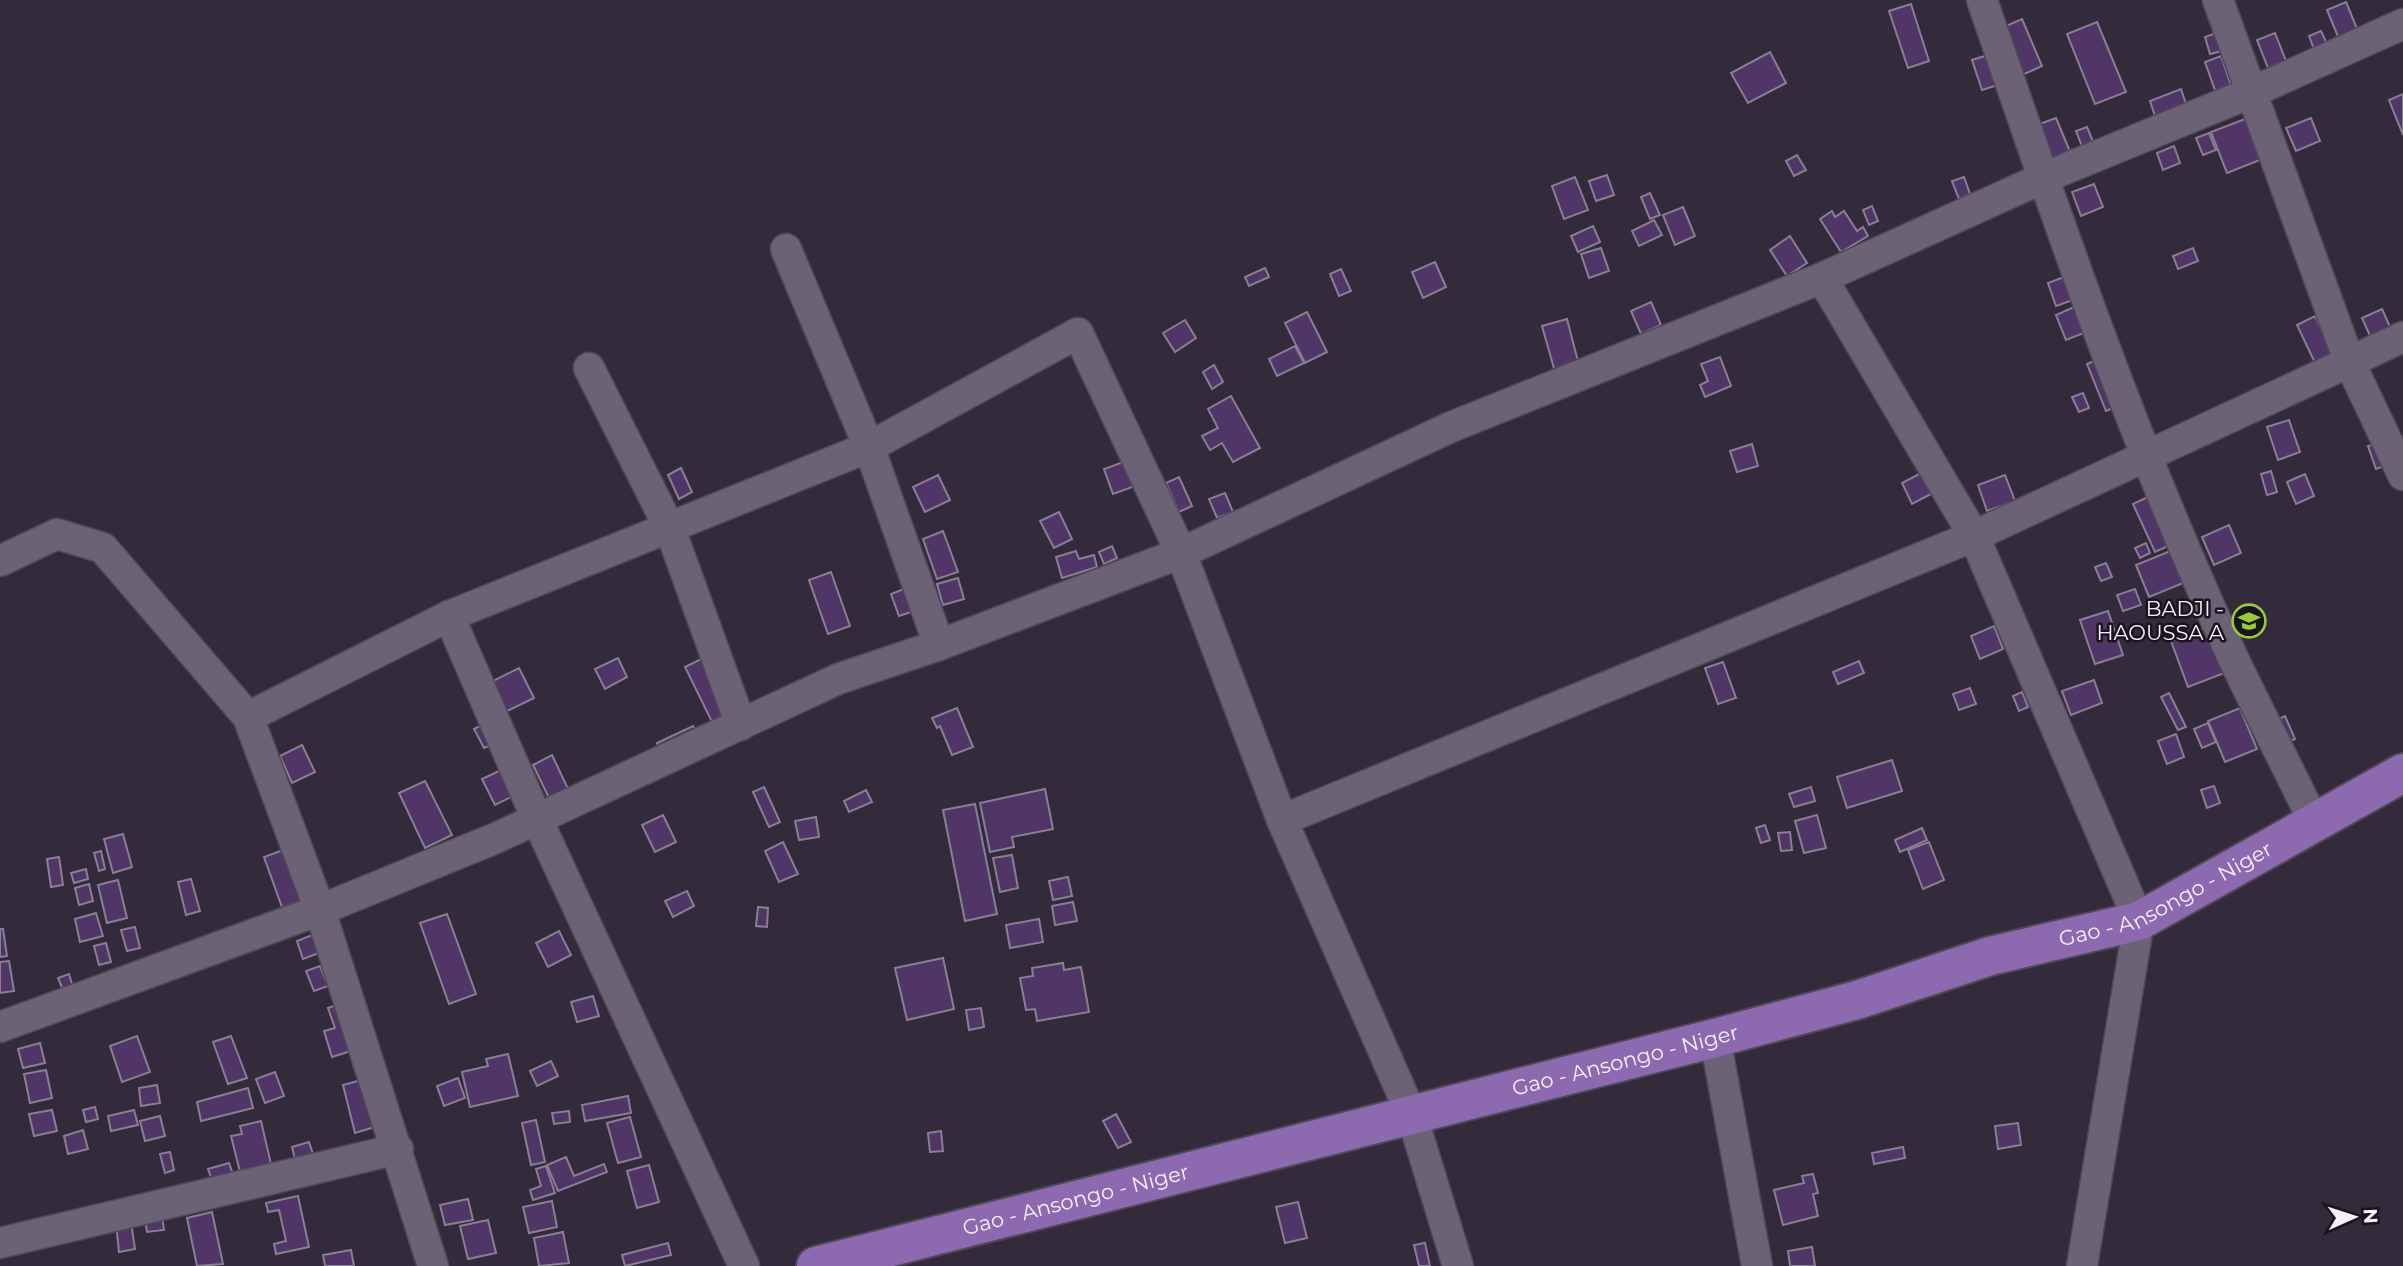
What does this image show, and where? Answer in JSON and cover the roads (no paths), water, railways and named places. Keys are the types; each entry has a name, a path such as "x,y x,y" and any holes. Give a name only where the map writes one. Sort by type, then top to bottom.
{"main road":[{"name":"Gao - Ansongo - Niger","path":"816,1266 872,1259 1715,1038 1857,1000 1990,957 2139,921 2403,773"}],"street":[{"path":"1982,0 2043,178 2149,457 2234,659 2314,822"},
{"path":"2218,0 2349,361 2403,475"},
{"path":"0,1027 320,910 537,819 838,679 939,645 1181,552 1451,427 1822,278 2043,178 2250,93 2403,24"},
{"path":"786,249 869,447 939,645"},
{"path":"1822,278 1974,536 2139,921 2082,1266"},
{"path":"248,717 449,616 869,447 1078,333 1181,552 1282,820 1412,1116 1458,1266"},
{"path":"1282,820 1974,536 2403,337"},
{"path":"589,368 670,529 741,725"},
{"path":"0,561 57,534 103,548 248,717 320,910 433,1266"},
{"path":"449,616 537,819 744,1266"},
{"path":"1715,1038 1758,1266"},
{"path":"0,1243 398,1149"}],"place":[{"name":"BADJI - HAOUSSA A","path":"2249,621"}]}
